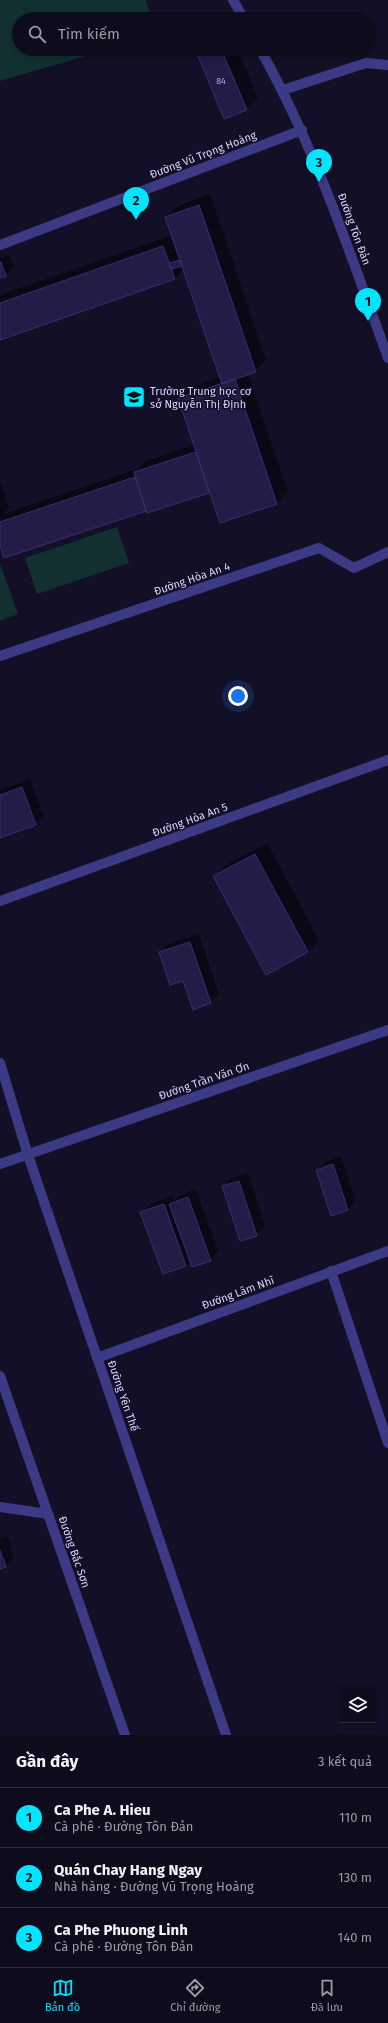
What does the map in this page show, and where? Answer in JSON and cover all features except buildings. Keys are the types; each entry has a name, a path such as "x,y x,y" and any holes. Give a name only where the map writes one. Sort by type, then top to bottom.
{"street":[{"path":"233,0 240,12"},
{"name":"Đường Tôn Đản","path":"264,56 283,90 318,168 388,358"},
{"path":"283,90 366,63 388,65"},
{"name":"Đường Vũ Trọng Hoàng","path":"0,245 302,130"},
{"name":"Đường Hòa An 4","path":"0,656 319,548 354,568 388,552"},
{"name":"Đường Hòa An 5","path":"0,901 388,760"},
{"name":"Đường Trần Văn Ơn","path":"2,1163 388,1030"},
{"name":"Đường Yên Thế","path":"0,1063 28,1155 226,1735"},
{"name":"Đường Lâm Nhĩ","path":"97,1358 388,1251"},
{"path":"331,1271 388,1443"},
{"name":"Đường Bắc Sơn","path":"0,1376 125,1735"},
{"path":"0,1507 48,1514"}],"green space":[{"path":"0,0 146,0 150,12 12,12 12,56 85,56 0,81"},
{"path":"117,527 129,563 37,594 25,558"},
{"path":"0,563 18,614 0,621"}],"place":[{"name":"Ca Phe Phuong Linh","path":"319,182"},
{"name":"Quán Chay Hang Ngay","path":"136,220"},
{"name":"Ca Phe A. Hieu","path":"368,321"},
{"name":"Trường Trung học cơ sở Nguyễn Thị Định","path":"134,397"}]}
